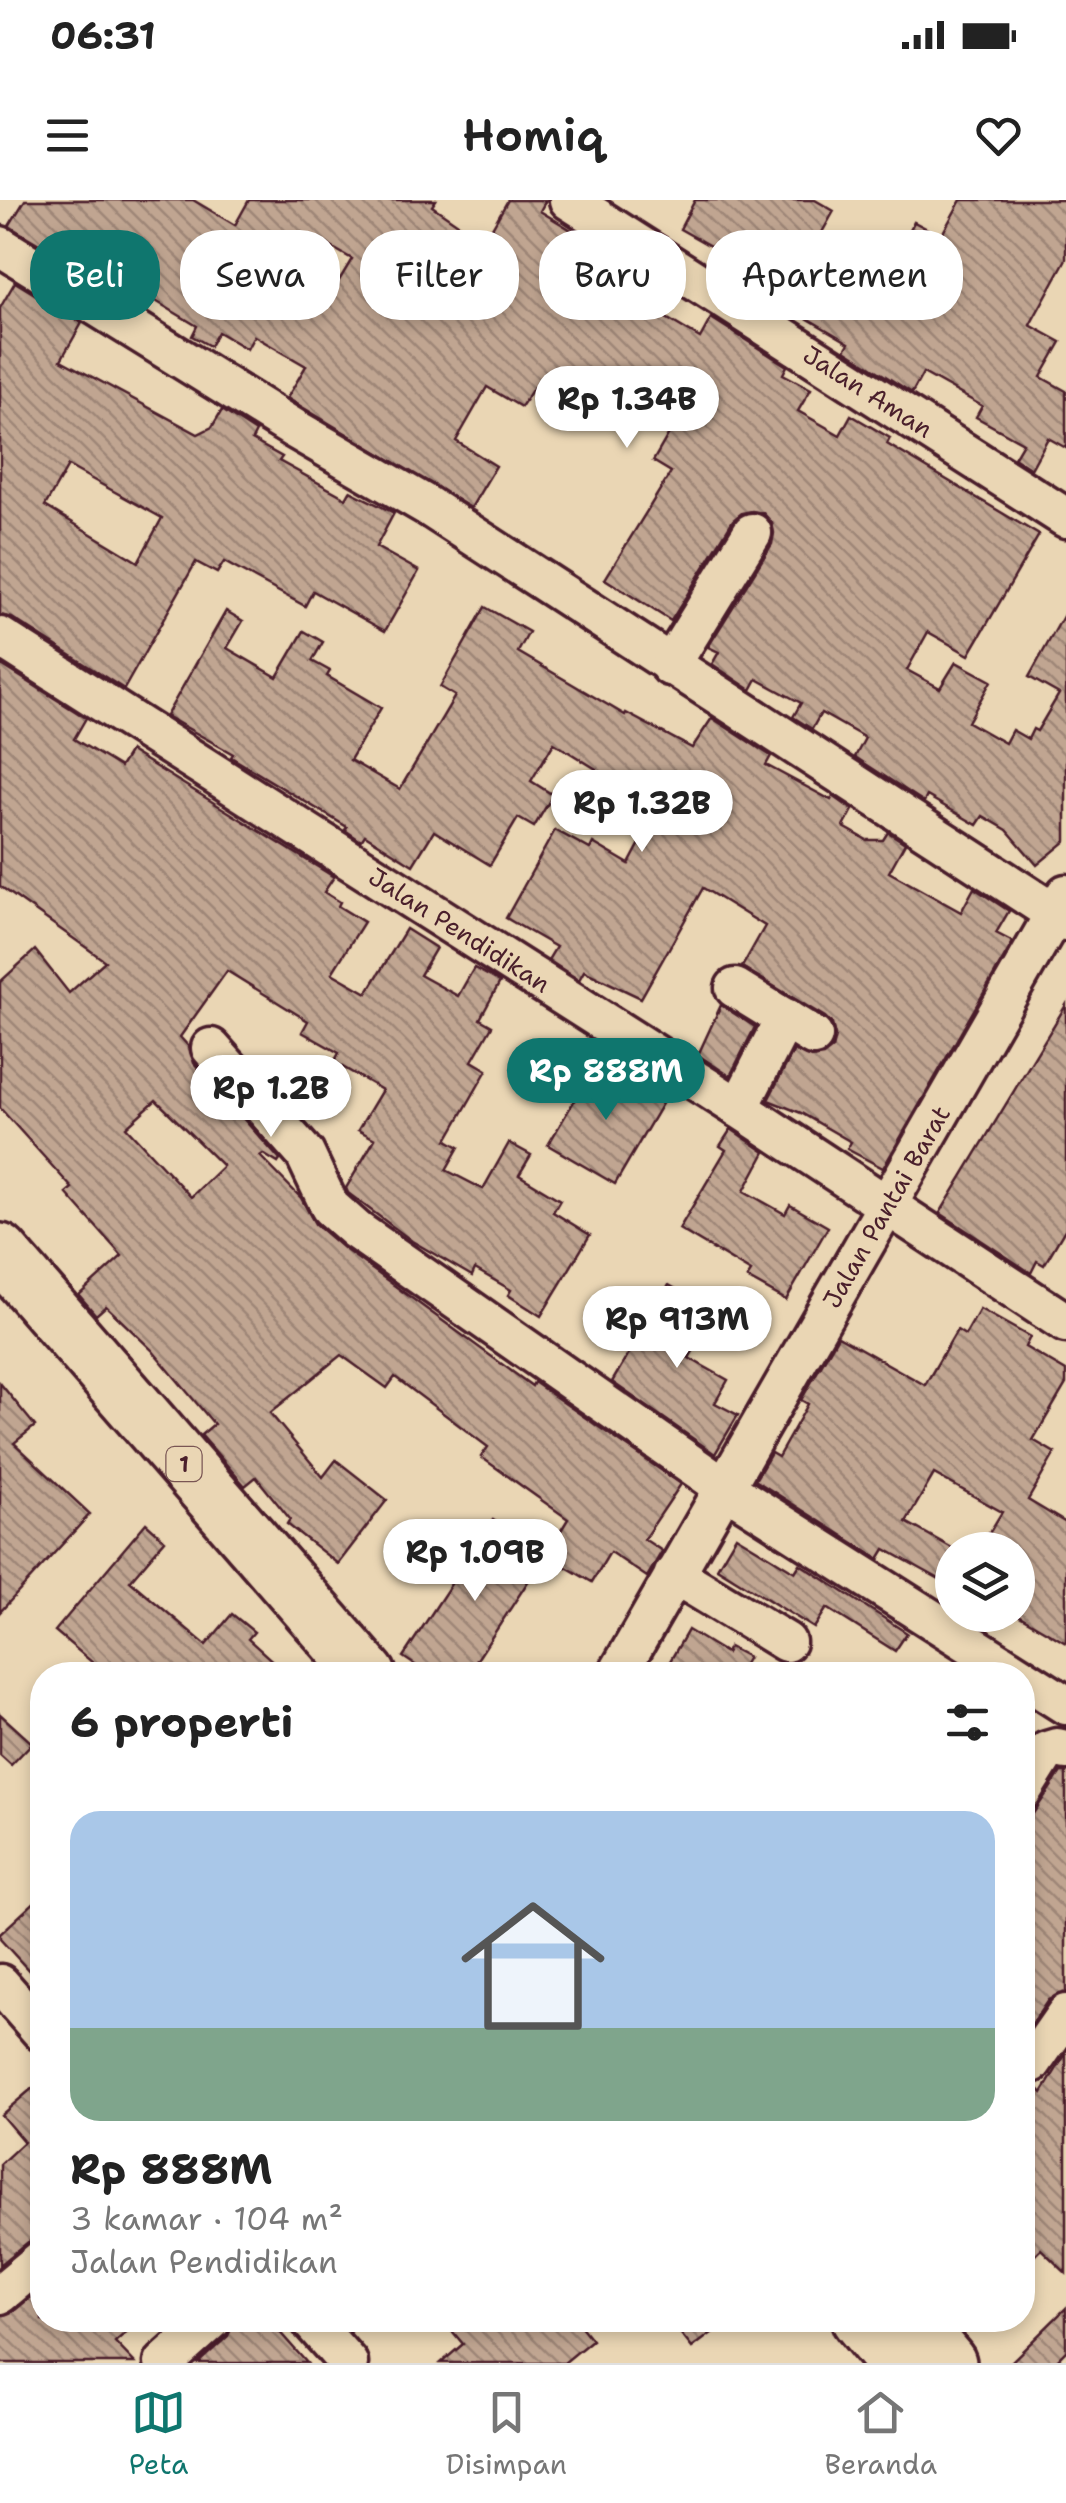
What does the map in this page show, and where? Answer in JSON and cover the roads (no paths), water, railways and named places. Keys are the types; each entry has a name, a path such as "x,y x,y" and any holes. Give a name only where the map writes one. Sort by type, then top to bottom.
{"highway":[{"name":"1","path":"0,1252 357,1662"},
{"name":"1","path":"0,1306 307,1662"},
{"path":"870,2332 895,2363"},
{"path":"922,2332 948,2363"}],"street":[{"name":"Jalan Aman","path":"570,200 1066,518"},
{"path":"0,246 426,505 670,666 1062,910"},
{"path":"670,666 752,533"},
{"name":"Jalan Pendidikan","path":"0,637 739,1108 1066,1324"},
{"name":"Jalan Pantai Barat","path":"624,1662 1062,910"},
{"path":"734,988 799,1027 739,1108"},
{"path":"211,1048 306,1154 330,1207 356,1230 724,1488 999,1662"},
{"path":"674,1574 786,1642"},
{"path":"1035,1685 1066,1705"},
{"path":"1035,1771 1047,1752 1066,1750"},
{"path":"0,1984 30,2018"},
{"path":"1035,2059 1066,2014"},
{"path":"0,2294 30,2269"},
{"path":"164,2363 199,2332"},
{"path":"321,2332 348,2363"}]}
